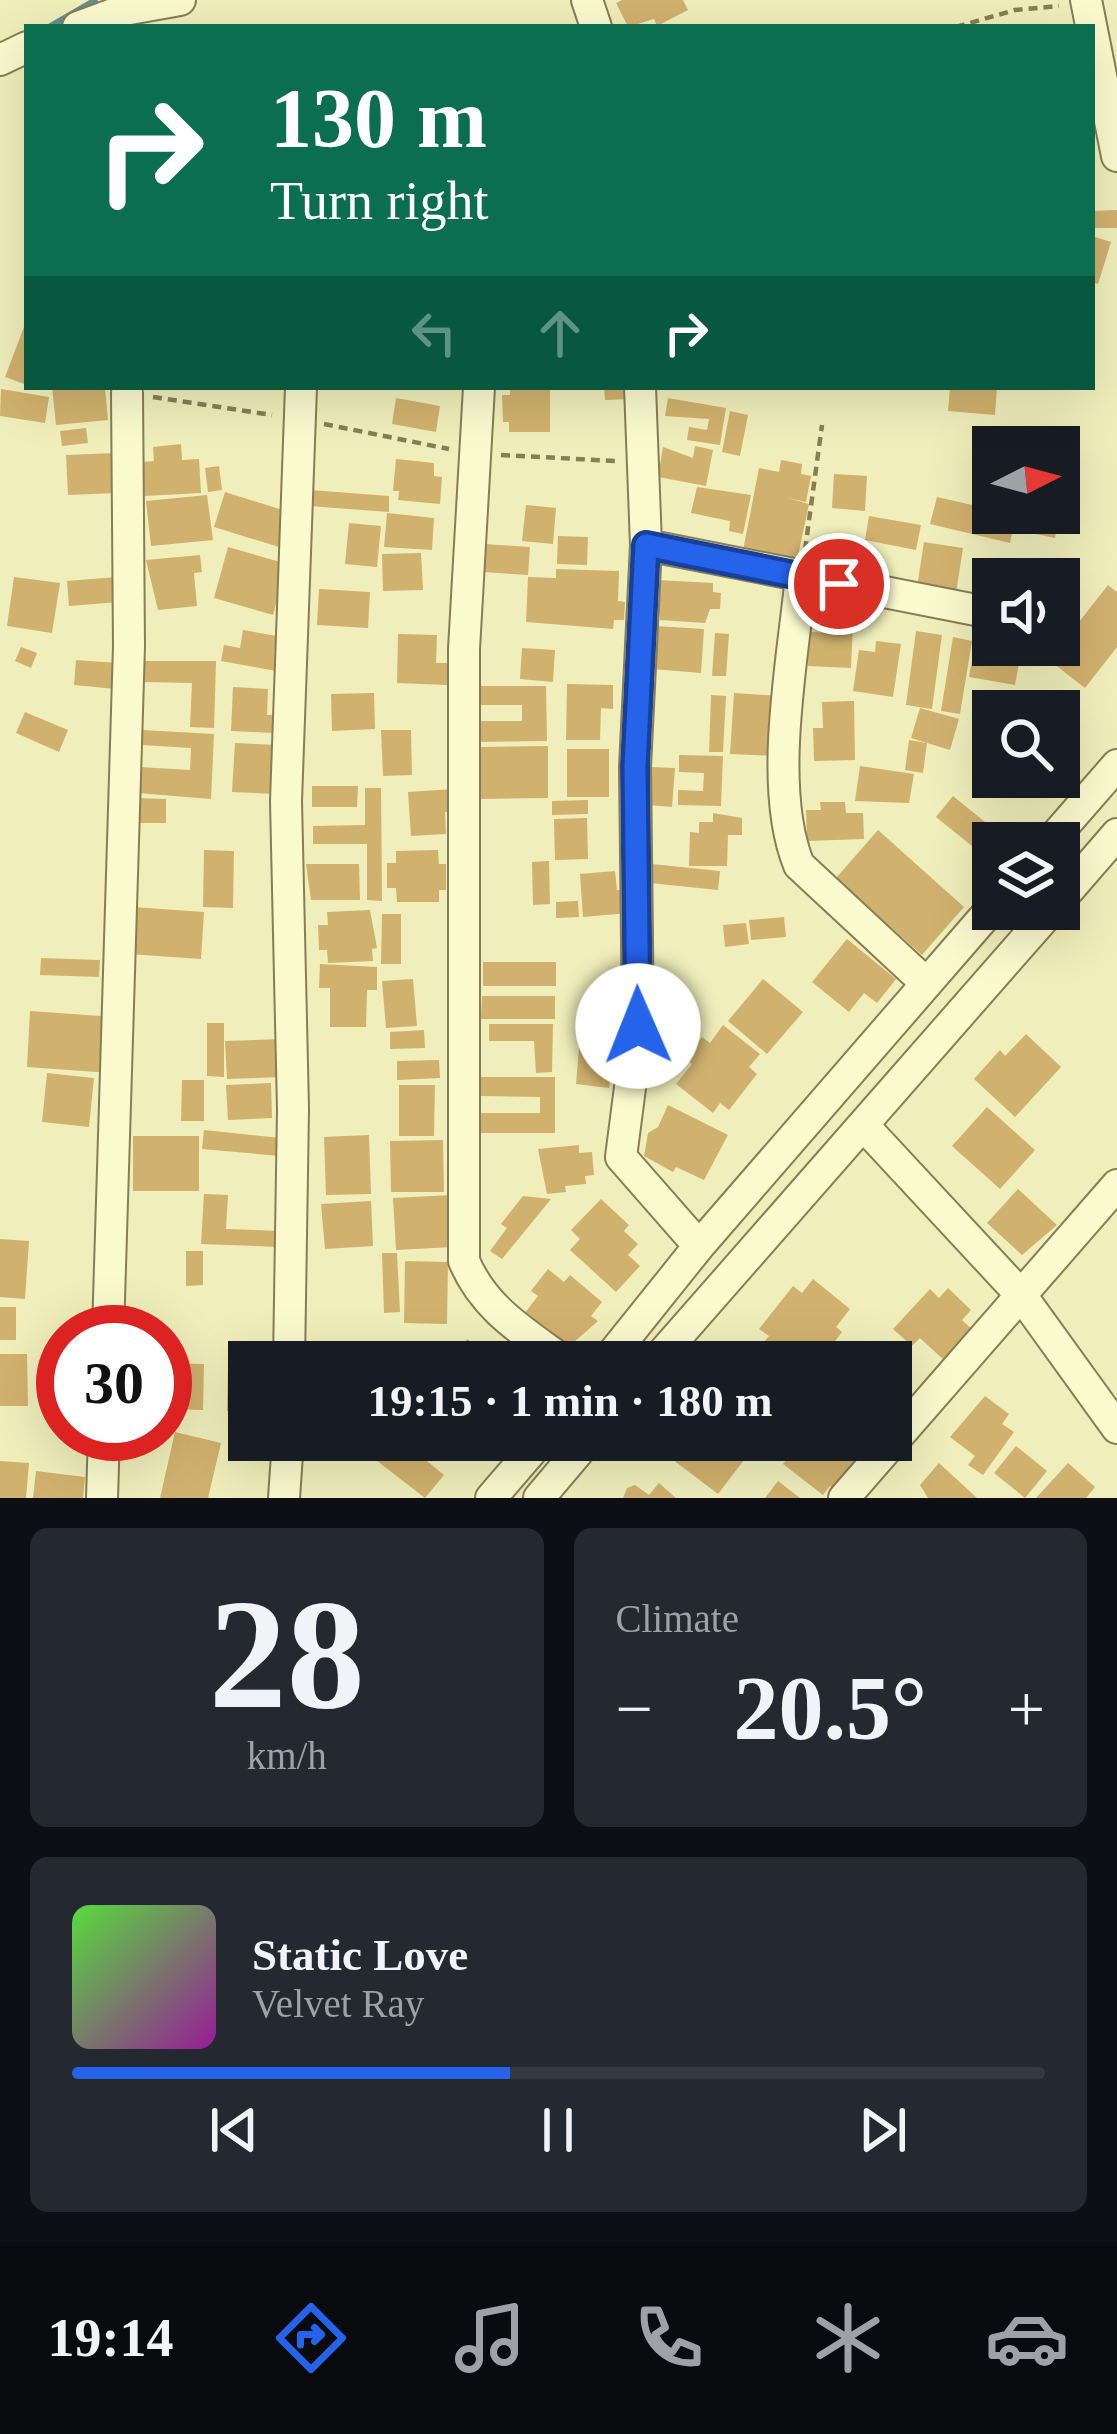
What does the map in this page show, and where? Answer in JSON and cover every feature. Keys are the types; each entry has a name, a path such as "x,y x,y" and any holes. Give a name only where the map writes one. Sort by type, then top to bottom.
{"street":[{"path":"86,24 124,10 180,0"},
{"path":"1095,40 1117,156"},
{"path":"289,1341 293,1109 286,801 301,390"},
{"path":"479,390 464,649 464,1261 476,1288 497,1312 536,1341"},
{"path":"640,390 646,545 635,766 638,1026 621,1157 699,1246"},
{"path":"109,1305 129,646 127,393"},
{"path":"646,545 972,609"},
{"path":"801,576 785,746 789,842 799,865 926,983"},
{"path":"1067,822 1117,765"},
{"path":"1080,877 1117,834"},
{"path":"623,1341 973,930"},
{"path":"674,1341 1034,930"},
{"path":"864,1126 1021,1295 1117,1428"},
{"path":"844,1498 1117,1185"},
{"path":"102,1498 103,1461"},
{"path":"284,1498 287,1461"},
{"path":"491,1498 523,1461"},
{"path":"539,1498 570,1461"}],"path":[{"path":"966,24 1015,10 1088,3"},
{"path":"127,393 301,419 475,454 646,463"},
{"path":"801,576 822,425"}],"building":[{"path":"683,0 688,10 661,24 654,19 626,24 616,3"},
{"path":"1117,210 1117,228 1095,228 1095,211"},
{"path":"1095,237 1111,242 1095,283"},
{"path":"24,327 24,384 5,377"},
{"path":"1,389 49,397 45,423 0,416"},
{"path":"52,390 105,390 108,420 56,425"},
{"path":"510,390 550,390 550,432 509,432 509,422 503,422 502,395 510,395"},
{"path":"604,390 629,390 629,399 605,400"},
{"path":"950,390 997,390 995,415 948,411"},
{"path":"396,398 440,406 436,432 392,424"},
{"path":"668,398 726,408 720,445 687,440 689,427 707,430 709,419 665,416"},
{"path":"730,411 748,415 740,456 722,452"},
{"path":"86,428 88,443 62,446 60,431"},
{"path":"181,444 182,460 199,459 201,493 144,496 142,462 154,461 153,447"},
{"path":"695,446 713,450 706,486 658,477 663,447 693,458"},
{"path":"114,453 116,493 68,495 66,455"},
{"path":"396,459 434,463 434,476 442,477 440,504 398,500 399,491 393,491"},
{"path":"781,460 802,464 801,474 811,476 806,502 788,498 809,504 795,570 741,561 759,468 779,472"},
{"path":"219,466 222,490 208,492 205,468"},
{"path":"834,474 867,476 865,511 832,508"},
{"path":"697,487 751,495 743,534 729,531 730,521 691,513"},
{"path":"310,490 389,496 389,512 309,506"},
{"path":"225,492 289,512 279,547 214,527"},
{"path":"207,495 213,540 151,546 146,501"},
{"path":"937,497 972,505 972,534 930,524"},
{"path":"526,505 556,508 553,544 522,541"},
{"path":"387,513 434,518 432,550 384,547"},
{"path":"869,516 921,525 916,550 865,540"},
{"path":"349,523 381,526 377,567 345,564"},
{"path":"972,534 1012,534 1010,543"},
{"path":"825,535 860,540 856,582 820,578"},
{"path":"558,536 588,537 587,565 557,564"},
{"path":"924,542 963,548 956,593 917,587"},
{"path":"484,544 530,547 528,575 483,572"},
{"path":"228,547 287,564 273,615 214,598"},
{"path":"421,553 423,590 383,591 382,554"},
{"path":"200,555 202,572 194,573 197,606 158,610 146,560"},
{"path":"556,569 619,571 618,601 625,602 624,620 614,620 613,629 526,622 528,577 556,578"},
{"path":"14,577 60,583 52,633 7,626"},
{"path":"117,577 119,602 69,606 67,581"},
{"path":"657,580 713,583 713,592 721,593 720,609 710,609 705,623 660,620 655,613"},
{"path":"1108,585 1117,592 1117,647 1085,688 1057,666 1080,666 1080,621"},
{"path":"319,589 370,592 368,628 317,625"},
{"path":"835,624 853,624 851,668 808,666 809,632 835,633"},
{"path":"655,626 704,629 701,673 652,669"},
{"path":"243,630 277,636 274,655 285,656 282,672 221,661 224,645 240,648"},
{"path":"916,631 942,635 932,709 906,705"},
{"path":"715,633 729,634 726,676 712,676"},
{"path":"398,634 437,635 436,663 449,663 448,685 397,683"},
{"path":"953,637 972,641 960,714 941,711"},
{"path":"876,641 901,644 893,697 853,691 859,650 875,652"},
{"path":"21,647 37,653 31,668 15,661"},
{"path":"522,648 555,650 553,682 520,679"},
{"path":"76,660 117,663 116,689 74,685"},
{"path":"144,661 216,661 214,728 190,727 192,683 143,682"},
{"path":"972,661 972,666 1018,666 1015,685 969,677"},
{"path":"567,684 613,685 613,709 601,708 600,740 566,740"},
{"path":"478,686 546,686 547,741 476,742 476,721 522,721 522,705 478,705"},
{"path":"233,687 268,689 267,715 274,715 274,733 231,731"},
{"path":"374,693 375,729 332,731 331,694"},
{"path":"734,693 781,696 778,756 730,754"},
{"path":"711,695 726,696 723,752 709,752"},
{"path":"854,701 855,760 814,761 813,728 823,728 822,702"},
{"path":"920,708 959,719 950,750 911,738"},
{"path":"25,712 68,730 59,752 16,733"},
{"path":"142,730 214,734 211,799 137,793 139,767 190,770 191,748 141,745"},
{"path":"381,730 411,730 412,775 383,776"},
{"path":"909,740 927,743 923,773 905,770"},
{"path":"235,743 277,745 275,794 232,792"},
{"path":"548,746 548,798 481,799 481,747"},
{"path":"567,749 609,749 609,797 567,797"},
{"path":"679,755 723,756 721,806 678,805 678,790 703,791 704,773 679,772"},
{"path":"860,766 914,774 909,803 855,801"},
{"path":"652,767 675,768 672,807 649,805"},
{"path":"312,786 358,786 357,807 312,807"},
{"path":"365,788 381,788 382,901 367,900 367,844 313,844 313,826 365,825"},
{"path":"454,789 455,812 445,812 446,834 411,836 408,792"},
{"path":"953,796 985,822 972,822 972,846 936,817"},
{"path":"138,798 166,799 166,823 138,823"},
{"path":"588,800 588,814 552,815 552,801"},
{"path":"820,802 845,802 846,813 863,813 864,839 807,841 806,810 821,810"},
{"path":"713,813 742,818 742,835 728,835 727,866 689,866 690,832 699,833 699,822 713,822"},
{"path":"587,818 588,859 555,860 554,819"},
{"path":"878,830 964,907 922,955 836,878"},
{"path":"204,850 234,851 233,908 203,907"},
{"path":"438,850 439,864 446,864 446,890 439,890 439,902 397,902 396,888 387,888 387,863 396,863 396,851"},
{"path":"549,861 550,904 533,905 532,862"},
{"path":"306,864 359,864 360,900 311,900"},
{"path":"652,864 720,871 718,890 650,883"},
{"path":"615,871 617,890 626,890 628,913 583,917 580,874"},
{"path":"578,901 579,917 556,918 556,902"},
{"path":"133,907 204,912 201,959 129,954"},
{"path":"370,910 377,948 372,949 373,961 328,963 327,950 319,950 318,925 328,925 327,912"},
{"path":"382,914 401,914 401,964 381,964"},
{"path":"784,917 786,937 751,940 749,920"},
{"path":"746,923 749,944 725,947 723,925"},
{"path":"847,939 896,979 877,1003 864,993 849,1012 812,982"},
{"path":"41,958 100,960 99,977 40,975"},
{"path":"483,962 556,962 556,986 483,986"},
{"path":"320,964 377,967 377,990 367,990 366,1027 330,1027 330,988 319,988"},
{"path":"413,979 417,1026 386,1028 382,981"},
{"path":"763,979 803,1012 767,1054 728,1021"},
{"path":"482,996 555,996 555,1019 481,1019"},
{"path":"30,1011 115,1017 111,1073 27,1067"},
{"path":"207,1023 224,1023 224,1077 207,1076"},
{"path":"489,1024 553,1024 552,1072 536,1073 534,1041 489,1041"},
{"path":"723,1025 760,1054 749,1067 757,1074 729,1110 720,1103 713,1113 676,1084 692,1064 685,1059 702,1037 710,1043"},
{"path":"424,1030 425,1048 390,1049 390,1032"},
{"path":"1026,1034 1061,1067 1015,1117 974,1079 1000,1050 1005,1056"},
{"path":"580,1037 624,1041 621,1076 611,1075 609,1088 576,1084"},
{"path":"282,1039 284,1077 227,1079 225,1041"},
{"path":"439,1060 440,1078 397,1080 397,1061"},
{"path":"47,1073 94,1078 89,1127 42,1122"},
{"path":"481,1077 555,1077 555,1133 479,1133 479,1113 540,1113 540,1097 481,1096"},
{"path":"182,1080 204,1080 204,1121 181,1121"},
{"path":"271,1083 272,1118 228,1120 226,1085"},
{"path":"399,1085 435,1085 434,1136 399,1136"},
{"path":"668,1105 728,1135 704,1180 676,1167 673,1172 644,1156 648,1133 658,1127"},
{"path":"987,1107 1035,1150 1000,1189 952,1146"},
{"path":"204,1130 281,1138 280,1156 202,1149"},
{"path":"369,1135 371,1194 326,1195 324,1137"},
{"path":"133,1136 199,1136 199,1191 133,1191"},
{"path":"443,1140 444,1192 391,1192 390,1141"},
{"path":"579,1145 579,1153 592,1152 594,1175 585,1176 586,1184 547,1194 538,1149"},
{"path":"1018,1189 1057,1225 1022,1255 987,1223"},
{"path":"204,1194 228,1195 226,1229 280,1231 279,1247 201,1244"},
{"path":"452,1195 454,1247 396,1250 393,1198"},
{"path":"523,1196 551,1199 502,1259 490,1251 507,1228 501,1224"},
{"path":"601,1199 629,1225 624,1231 638,1244 628,1255 640,1266 616,1292 570,1250 580,1239 571,1230"},
{"path":"371,1201 373,1246 325,1249 321,1204"},
{"path":"0,1239 29,1241 25,1299 0,1297"},
{"path":"186,1251 203,1251 203,1285 186,1286"},
{"path":"382,1253 397,1253 400,1312 384,1313"},
{"path":"405,1261 448,1262 447,1324 404,1323"},
{"path":"548,1269 564,1282 570,1275 602,1302 591,1316 598,1321 575,1341 552,1341 520,1319 538,1296 531,1291"},
{"path":"813,1279 850,1309 836,1327 842,1332 835,1341 765,1341 769,1336 759,1329 793,1286 802,1293"},
{"path":"948,1288 971,1310 962,1320 974,1331 946,1362 920,1338 912,1346 912,1341 893,1329 930,1289 939,1298"},
{"path":"0,1307 16,1307 16,1340 0,1340"},
{"path":"0,1354 27,1354 28,1406 0,1406"},
{"path":"192,1364 204,1364 203,1410 192,1410"},
{"path":"985,1396 1009,1414 1002,1424 1014,1432 983,1475 968,1465 975,1456 950,1437"},
{"path":"192,1436 221,1443 208,1498 160,1498 168,1461 192,1461"},
{"path":"1016,1446 1047,1471 1025,1498 994,1473"},
{"path":"0,1461 29,1463 26,1498 0,1498"},
{"path":"377,1461 427,1461 444,1475 425,1498"},
{"path":"675,1461 743,1461 718,1494"},
{"path":"856,1463 836,1490 830,1486 823,1495 783,1464"},
{"path":"939,1463 977,1498 928,1498 920,1485"},
{"path":"1068,1463 1095,1487 1086,1498 1036,1498"},
{"path":"36,1471 85,1477 83,1498 33,1498"},
{"path":"778,1481 800,1498 765,1498"},
{"path":"659,1483 676,1498 623,1498 627,1488 635,1485 649,1495"}],"waterway":[{"path":"56,24 94,2"}],"route":[{"path":"638,1026 635,766 646,545 839,584"}]}
